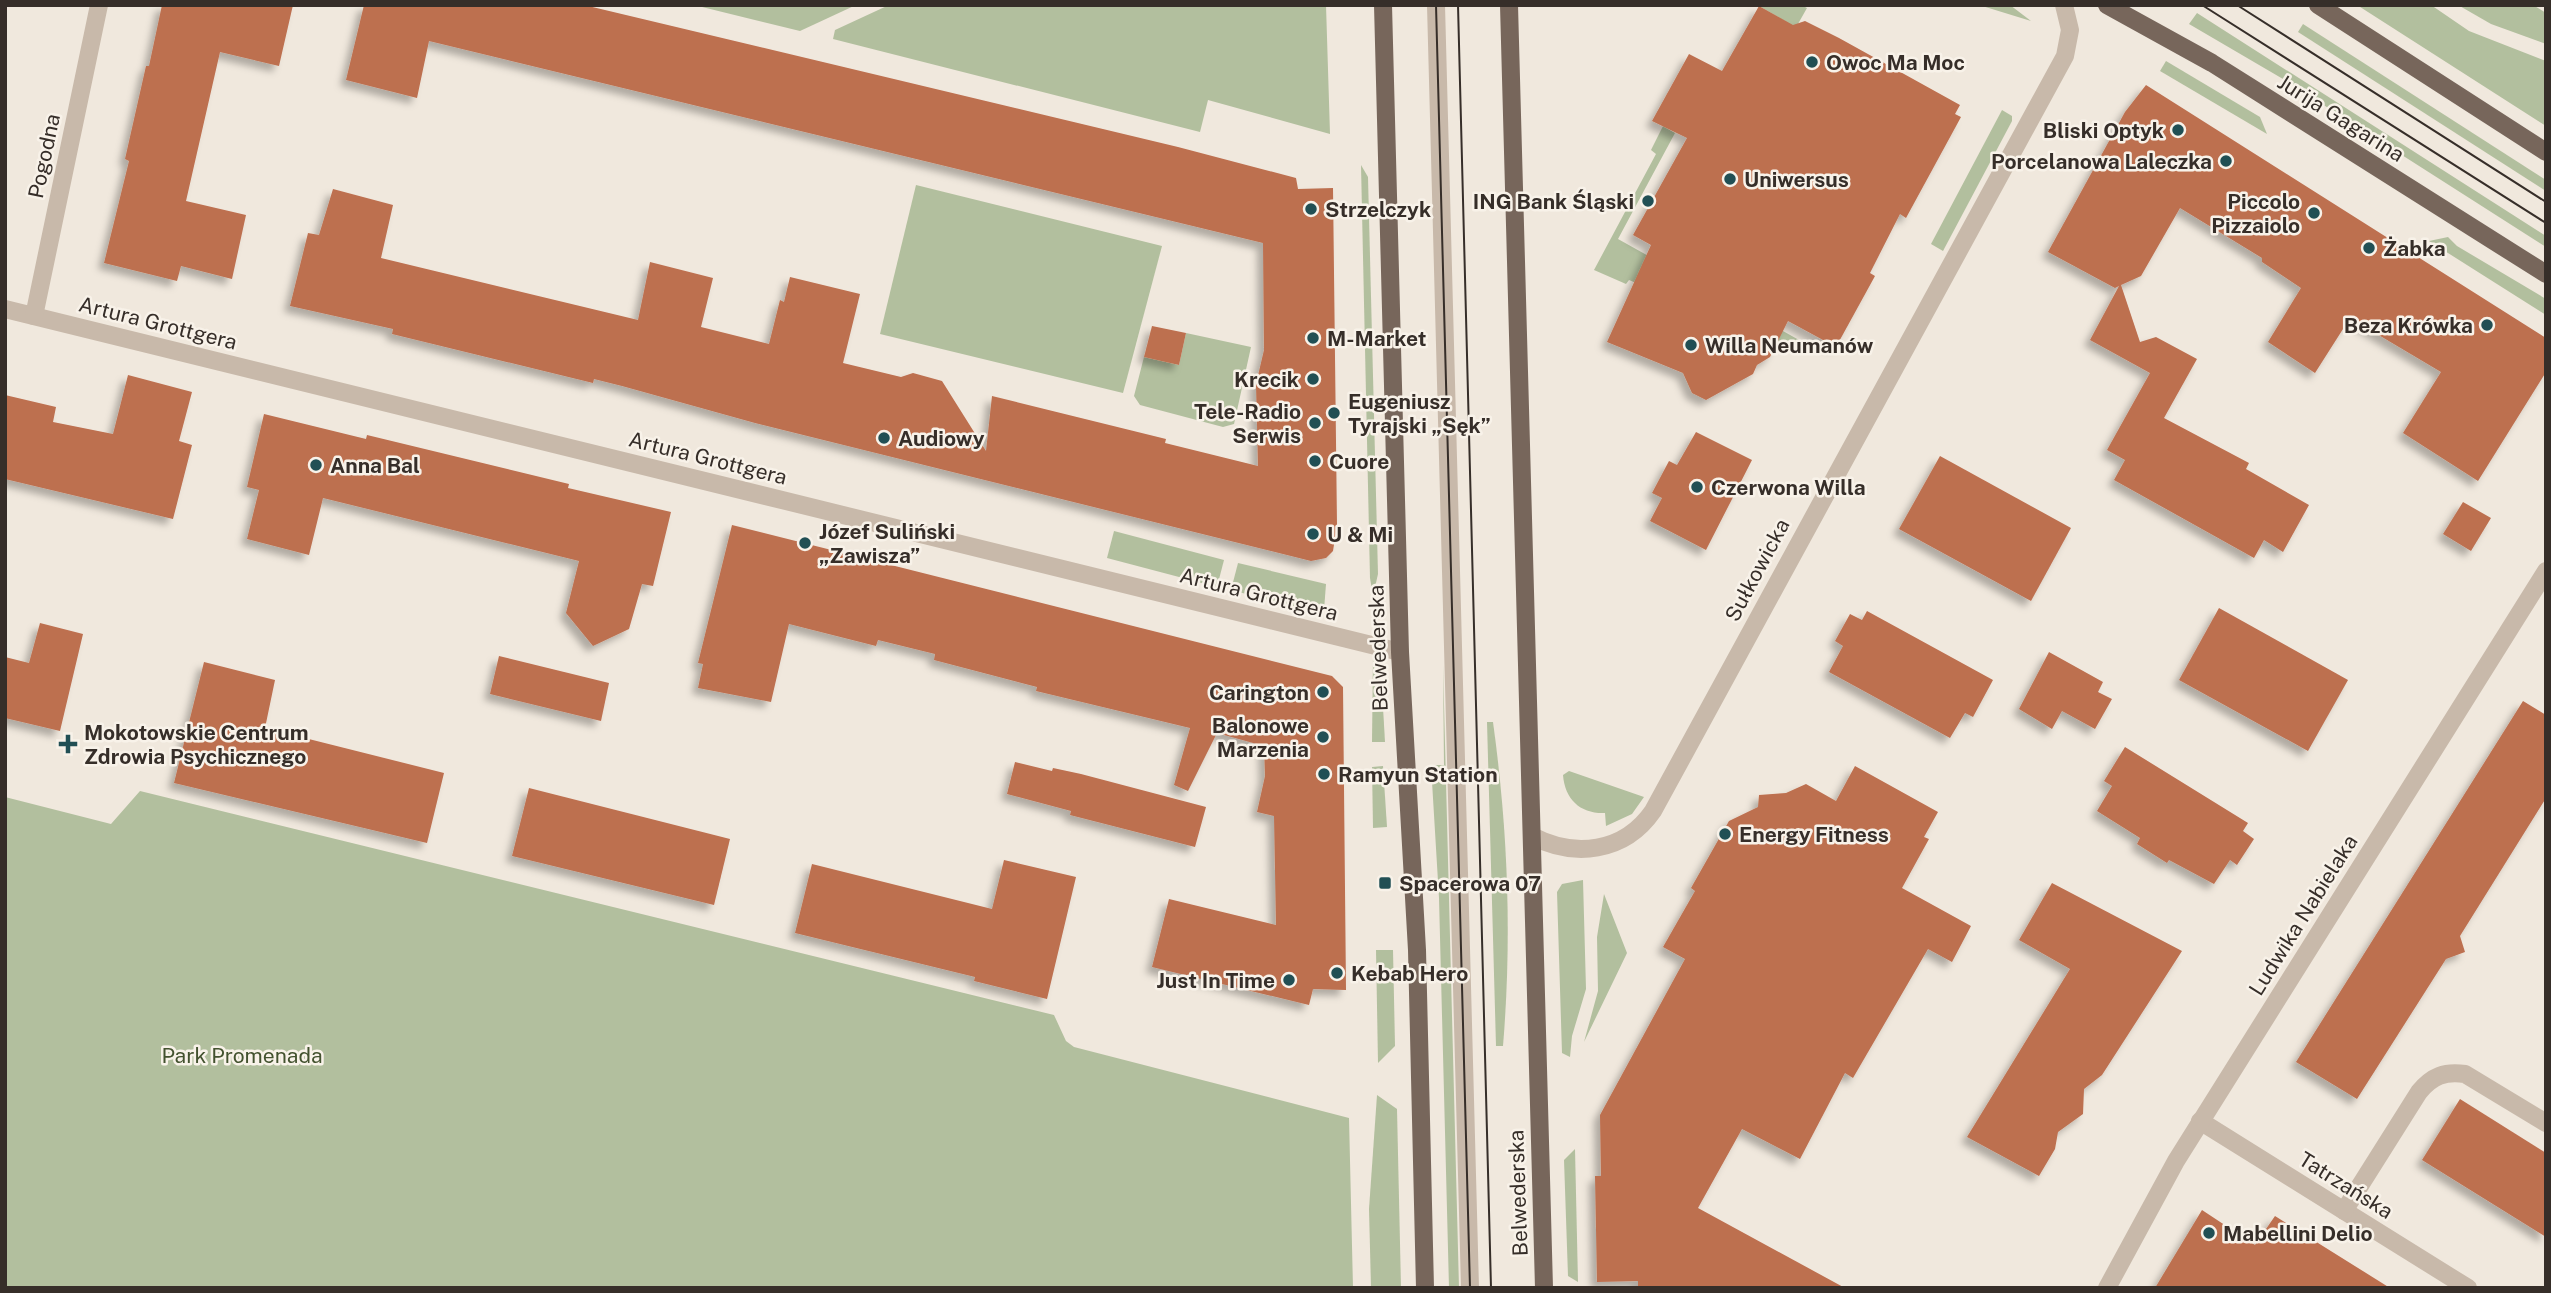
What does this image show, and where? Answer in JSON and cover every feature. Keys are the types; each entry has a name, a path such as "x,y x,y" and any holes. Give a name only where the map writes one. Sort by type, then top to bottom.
{"main road":[{"name":"Belwederska","path":"1383,5 1400,652 1415,913 1424,1288"},
{"name":"Belwederska","path":"1509,5 1544,1288"},
{"name":"Jurija Gagarina","path":"2107,5 2212,63 2546,275"},
{"path":"2318,5 2546,152"}],"street":[{"name":"Pogodna","path":"34,316 99,5"},
{"path":"1436,5 1470,1288"},
{"name":"Sułkowicka","path":"1532,836 1560,849 1594,848 1636,831 1653,811 2065,56 2070,40 2064,5"},
{"name":"Artura Grottgera","path":"5,309 1400,652"},
{"name":"Ludwika Nabielaka","path":"2108,1288 2200,1121 2546,570"},
{"path":"2344,1211 2419,1092 2434,1077 2455,1072 2465,1074 2546,1123"},
{"name":"Tatrzańska","path":"2200,1121 2468,1288"}],"green space":[{"path":"694,5 856,5 800,31"},
{"path":"889,5 1326,5 1330,134 1208,100 1200,132 833,39 835,30"},
{"path":"1801,5 1807,8 1794,31 1785,21 1759,6"},
{"path":"1979,5 2010,5 2031,21"},
{"path":"2357,5 2431,5 2469,31 2546,61 2546,126"},
{"path":"2458,5 2533,5 2546,13 2546,44 2491,24"},
{"path":"2197,13 2546,236 2546,247 2283,79 2189,24"},
{"path":"2303,24 2546,180 2546,191 2298,32"},
{"path":"2166,61 2260,117 2267,134 2160,71"},
{"path":"2002,110 2012,116 2012,121 1943,251 1931,244"},
{"path":"1663,126 1675,133 1618,239 1799,340 1792,353 1659,296 1660,293 1629,280 1626,284 1594,270 1656,154 1651,150"},
{"path":"1361,165 1368,177 1378,574 1373,596 1370,578"},
{"path":"916,185 1162,246 1123,393 880,334"},
{"path":"2448,237 2457,246 2546,299 2546,315 2429,241"},
{"path":"1186,333 1251,347 1234,424 1223,427 1140,405 1134,396 1144,357 1179,365"},
{"path":"1114,531 1224,560 1217,587 1107,558"},
{"path":"1238,563 1326,584 1324,610 1296,607 1231,590"},
{"path":"1380,655 1385,742 1372,742 1373,656"},
{"path":"1443,665 1459,1288 1449,1288 1439,898 1431,765 1444,765"},
{"path":"1487,722 1493,722 1507,884 1503,1046 1496,1046"},
{"path":"1383,766 1387,827 1373,828 1372,767"},
{"path":"1569,771 1644,797 1632,814 1606,826 1605,813 1582,808 1571,798 1563,775"},
{"name":"Park Promenada","path":"140,791 1054,1015 1066,1041 1074,1047 1349,1118 1353,1288 5,1288 5,797 111,824"},
{"path":"1583,880 1586,989 1572,1036 1570,1057 1562,1053 1557,892 1562,884"},
{"path":"1604,894 1627,953 1584,1042 1598,991 1597,937"},
{"path":"1376,950 1393,950 1395,1046 1378,1063"},
{"path":"1377,1095 1397,1109 1401,1288 1371,1288 1369,1209"},
{"path":"1575,1149 1578,1282 1568,1276 1564,1160"}],"building":[{"path":"162,5 293,5 279,66 220,52 186,201 246,215 232,279 181,266 177,281 104,263 129,161 125,159"},
{"path":"364,5 584,5 1178,147 1296,178 1298,189 1333,188 1337,525 1333,551 1326,558 1311,561 755,423 594,379 593,383 392,334 393,329 290,306 308,233 319,235 333,189 393,205 381,258 638,320 650,262 713,278 701,327 769,344 780,300 784,302 790,277 860,294 843,363 901,377 913,373 942,381 986,451 992,396 1166,439 1165,443 1258,466 1256,384 1264,350 1263,243 429,41 417,98 346,80"},
{"name":"Uniwersus","path":"1759,6 1793,25 1805,21 1839,38 1960,105 1955,114 1961,117 1906,218 1900,214 1870,273 1875,276 1836,347 1788,321 1770,357 1757,365 1753,374 1706,400 1692,393 1683,373 1607,342 1651,245 1633,235 1687,138 1652,121 1689,54 1722,71"},
{"path":"2146,85 2546,338 2546,372 2478,481 2403,433 2441,372 2350,318 2315,373 2268,342 2301,288 2262,262 2262,258 2180,208 2141,276 2121,285 2140,342 2156,337 2197,359 2164,418 2249,463 2246,469 2309,505 2283,552 2264,540 2254,558 2114,480 2125,460 2107,450 2150,373 2090,340 2119,286 2115,288 2048,252 2125,112"},
{"path":"1152,326 1186,333 1179,365 1144,357"},
{"path":"128,375 192,392 179,441 192,445 173,519 5,479 5,395 56,407 53,422 113,434"},
{"path":"264,414 366,439 367,435 671,512 653,586 642,584 629,629 593,646 566,613 579,561 323,498 309,555 247,539 259,490 247,487"},
{"name":"Czerwona Willa","path":"1696,432 1752,460 1706,550 1650,521 1662,498 1652,493 1669,461 1677,465"},
{"path":"1940,456 2071,528 2031,601 1899,529"},
{"path":"2463,502 2491,518 2471,551 2443,534"},
{"path":"732,525 1332,676 1343,687 1346,990 1313,989 1309,1005 1152,967 1169,899 1276,925 1274,816 1257,812 1265,776 1264,746 1217,733 1188,791 1174,785 1190,728 1036,691 1037,687 934,660 935,654 878,640 876,646 789,624 771,702 698,688 703,664 698,663"},
{"path":"2219,608 2348,680 2308,751 2179,680"},
{"path":"1867,611 1993,680 1973,717 1965,713 1950,738 1829,672 1843,646 1835,641 1850,614 1862,620"},
{"path":"40,623 83,634 60,731 5,718 5,657 29,663"},
{"path":"2049,652 2103,682 2098,692 2112,699 2095,729 2062,711 2052,729 2019,709"},
{"path":"499,656 609,683 601,721 490,694"},
{"path":"204,662 275,680 265,728 444,773 427,843 174,783"},
{"path":"2523,701 2546,715 2546,798 2460,936 2465,952 2446,959 2357,1099 2296,1062"},
{"path":"2125,747 2248,823 2243,831 2254,839 2237,865 2230,860 2214,884 2169,860 2167,863 2137,844 2140,838 2097,811 2112,786 2104,781"},
{"path":"1015,762 1052,771 1053,768 1081,774 1206,807 1195,847 1070,815 1071,811 1007,794"},
{"path":"1855,766 1938,812 1924,837 1929,839 1902,888 1971,926 1952,962 1928,949 1853,1078 1845,1073 1800,1159 1742,1129 1698,1208 1845,1288 1638,1288 1638,1281 1597,1282 1595,1176 1601,1176 1600,1115 1685,959 1663,947 1695,891 1691,888 1729,821 1758,807 1759,795 1786,793 1806,784 1836,801"},
{"path":"529,788 730,839 714,905 512,856"},
{"path":"1004,860 1076,877 1047,999 974,981 975,977 795,933 812,864 992,909"},
{"path":"2052,883 2182,951 2102,1075 2084,1089 2083,1114 2058,1132 2055,1149 2039,1176 1967,1137 2070,969 2019,940"},
{"path":"2460,1099 2546,1153 2546,1237 2422,1160"},
{"path":"2202,1210 2255,1245 2275,1216 2390,1288 2155,1288"}],"tram line":[{"path":"1436,5 1470,1288"},
{"path":"1458,5 1491,1288"},
{"path":"2202,5 2546,223"},
{"path":"2237,5 2546,202"}],"place":[{"name":"Owoc Ma Moc","path":"1812,62"},
{"name":"Bliski Optyk","path":"2178,130"},
{"name":"Porcelanowa Laleczka","path":"2226,161"},
{"name":"Uniwersus","path":"1730,179"},
{"name":"ING Bank Śląski","path":"1648,201"},
{"name":"Strzelczyk","path":"1311,209"},
{"name":"Piccolo Pizzaiolo","path":"2314,213"},
{"name":"Żabka","path":"2369,248"},
{"name":"Beza Krówka","path":"2487,325"},
{"name":"M-Market","path":"1313,338"},
{"name":"Willa Neumanów","path":"1691,345"},
{"name":"Krecik","path":"1313,379"},
{"name":"Eugeniusz Tyrajski „Sęk”","path":"1334,413"},
{"name":"Tele-Radio Serwis","path":"1315,423"},
{"name":"Audiowy","path":"884,438"},
{"name":"Cuore","path":"1315,461"},
{"name":"Anna Bal","path":"316,465"},
{"name":"Czerwona Willa","path":"1697,487"},
{"name":"U & Mi","path":"1313,534"},
{"name":"Józef Suliński „Zawisza”","path":"805,543"},
{"name":"Carington","path":"1323,692"},
{"name":"Balonowe Marzenia","path":"1323,737"},
{"name":"Mokotowskie Centrum Zdrowia Psychicznego","path":"68,744"},
{"name":"Ramyun Station","path":"1324,774"},
{"name":"Energy Fitness","path":"1725,834"},
{"name":"Spacerowa 07","path":"1385,883"},
{"name":"Kebab Hero","path":"1337,973"},
{"name":"Just In Time","path":"1289,980"},
{"name":"Mabellini Delio","path":"2209,1233"}]}
